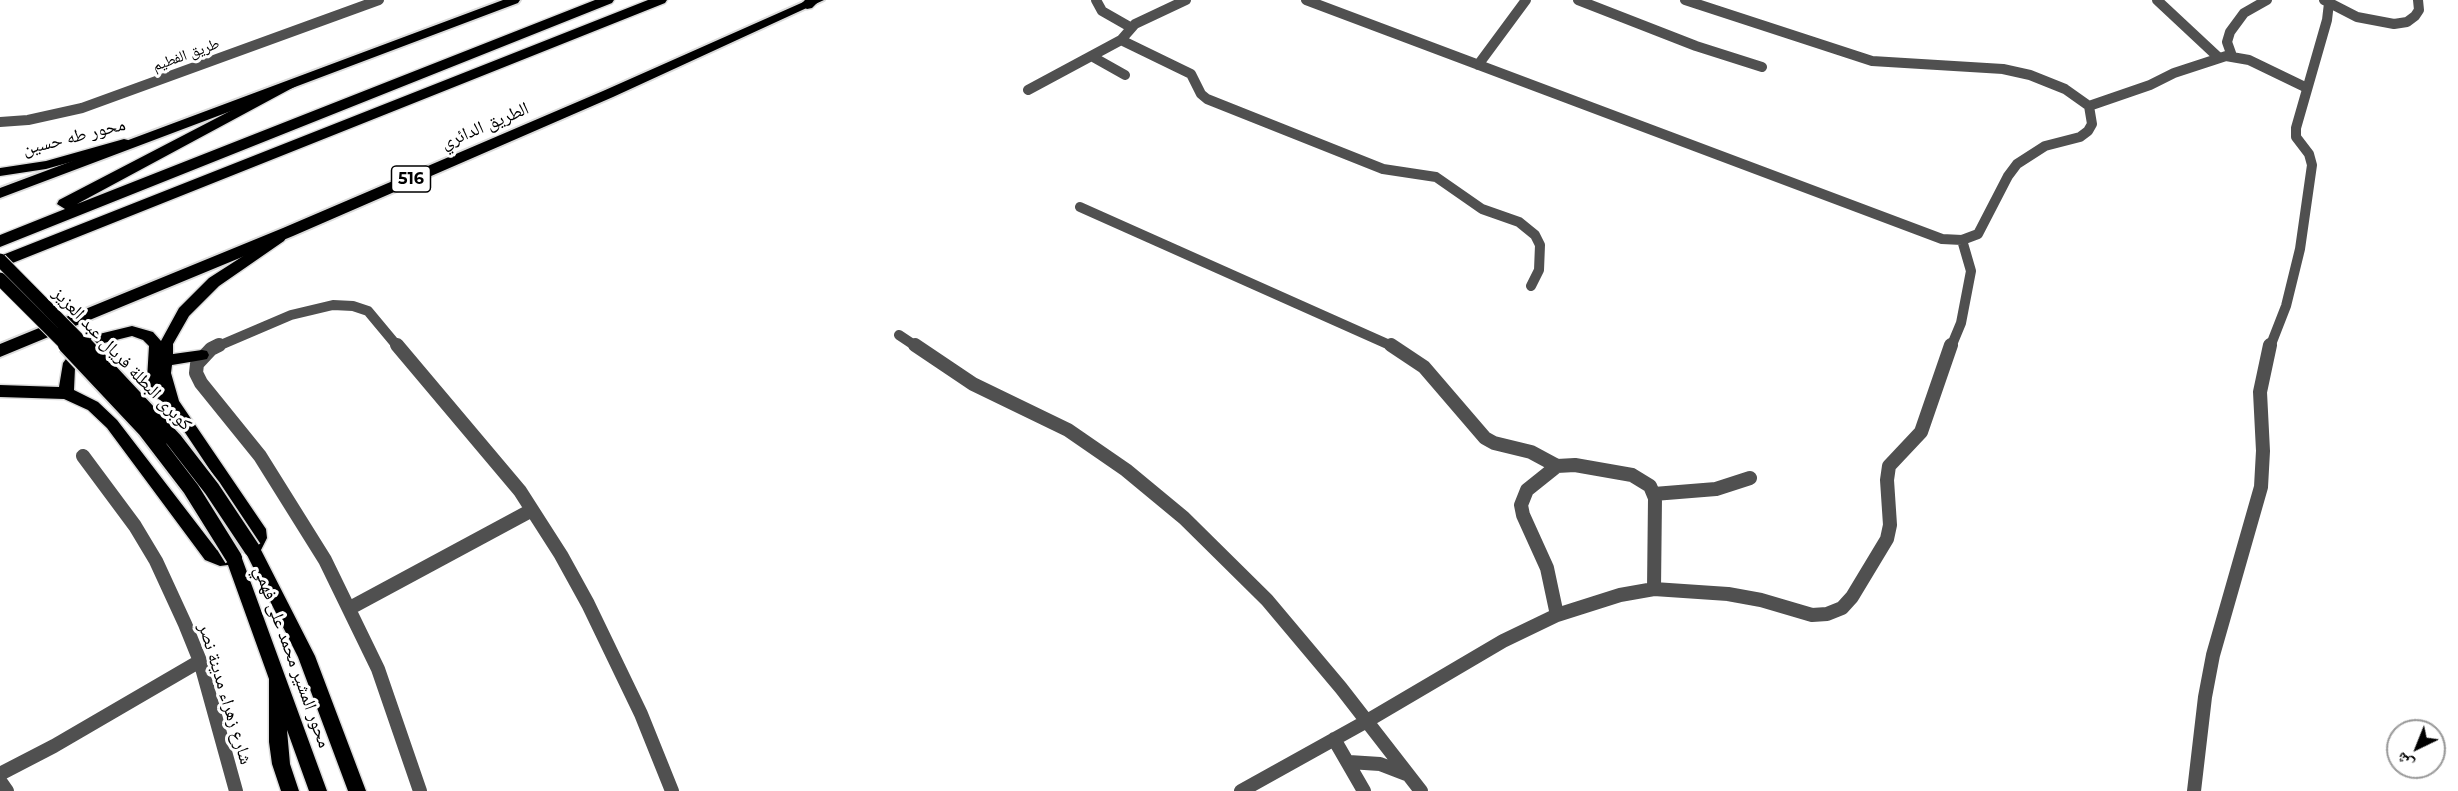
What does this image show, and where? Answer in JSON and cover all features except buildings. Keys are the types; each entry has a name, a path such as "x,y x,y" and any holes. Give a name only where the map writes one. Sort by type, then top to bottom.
{"highway":[{"path":"0,193 514,0"},
{"path":"0,240 607,0"},
{"path":"0,261 660,0"},
{"name":"الطريق الدائري","path":"0,351 288,232 813,2"},
{"path":"0,240 289,86"}],"main road":[{"name":"محور طه حسين","path":"0,172 46,165 156,136"},
{"name":"محور المشير محمد على فهمي","path":"288,232 236,266 198,297 173,328 166,344 164,361 172,402 258,529 259,537 252,549 306,656 357,791"},
{"name":"كوبرى البطلة فريال عبد العزيز","path":"0,261 132,393 167,432 212,489 252,549"},
{"name":"كوبرى البطلة فريال عبد العزيز","path":"0,279 97,376 145,429 191,489 234,558"},
{"path":"66,393 68,367 80,351 111,335 132,331 142,332 153,340 157,351 154,379 156,386 164,397 172,402"},
{"path":"164,361 202,355"},
{"name":"محور المشير محمد على فهمي","path":"0,391 66,393 93,406 112,424 211,555 220,559 234,558 318,791"},
{"path":"278,675 276,697 278,742 281,764 290,791"}],"street":[{"name":"طريق الفطيم","path":"0,122 37,118 82,108 379,0"},
{"path":"1096,0 1102,11 1131,27"},
{"path":"1028,90 1121,40 1131,27 1186,0"},
{"path":"1306,0 1928,236 1942,239 1962,240 1973,237 1981,231 2008,176 2023,159 2045,146 2075,138 2088,131 2092,120 2089,106 2065,89 2030,75 2002,69 1872,61 1685,0"},
{"path":"1478,65 1526,0"},
{"path":"1578,0 1696,46 1762,67"},
{"path":"2157,0 2218,57"},
{"path":"2232,56 2228,42 2230,32 2244,13 2267,0"},
{"path":"2326,2 2351,15 2379,23 2402,23 2417,13 2418,0"},
{"path":"2194,791 2205,697 2213,655 2260,487 2263,452 2260,392 2263,372 2272,338 2286,306 2306,221 2312,161 2298,141 2295,132 2327,20 2326,2"},
{"path":"2327,20 2336,16 2351,15"},
{"path":"1121,40 1191,74 1201,94 1207,99 1383,169 1436,177 1482,209 1519,222 1535,235 1540,245 1539,270 1531,286"},
{"path":"2089,106 2218,57 2232,56 2254,62 2307,88"},
{"path":"1093,57 1125,75"},
{"path":"1080,207 1399,349 1424,367 1485,438 1494,443 1524,449 1557,466 1575,465 1632,475 1646,482 1654,494 1654,589"},
{"path":"1241,791 1367,721 1503,640 1557,615 1629,592 1654,589 1744,596 1812,615 1835,612 1848,603 1887,539 1890,525 1887,480 1889,466 1921,432 1946,358 1961,323 1971,271 1962,240"},
{"path":"420,791 378,669 325,560 260,456 242,430 201,383 196,373 197,364 202,355 221,343 312,309 333,305 352,306 368,311 520,491 561,555 610,646 672,791"},
{"path":"899,335 973,384 1068,430 1156,494 1212,543 1267,600 1367,721 1421,791"},
{"name":"شارع زهراء مدينة نصر","path":"83,456 135,526 156,561 200,661 236,791"},
{"path":"1557,466 1527,490 1521,505 1523,515 1547,568 1557,615"},
{"path":"1654,494 1716,489 1750,478"},
{"path":"350,608 532,510"},
{"path":"0,774 54,746 200,661"},
{"path":"1335,739 1364,791"},
{"path":"1349,762 1380,765 1408,775"},
{"path":"0,781 7,791"}]}
